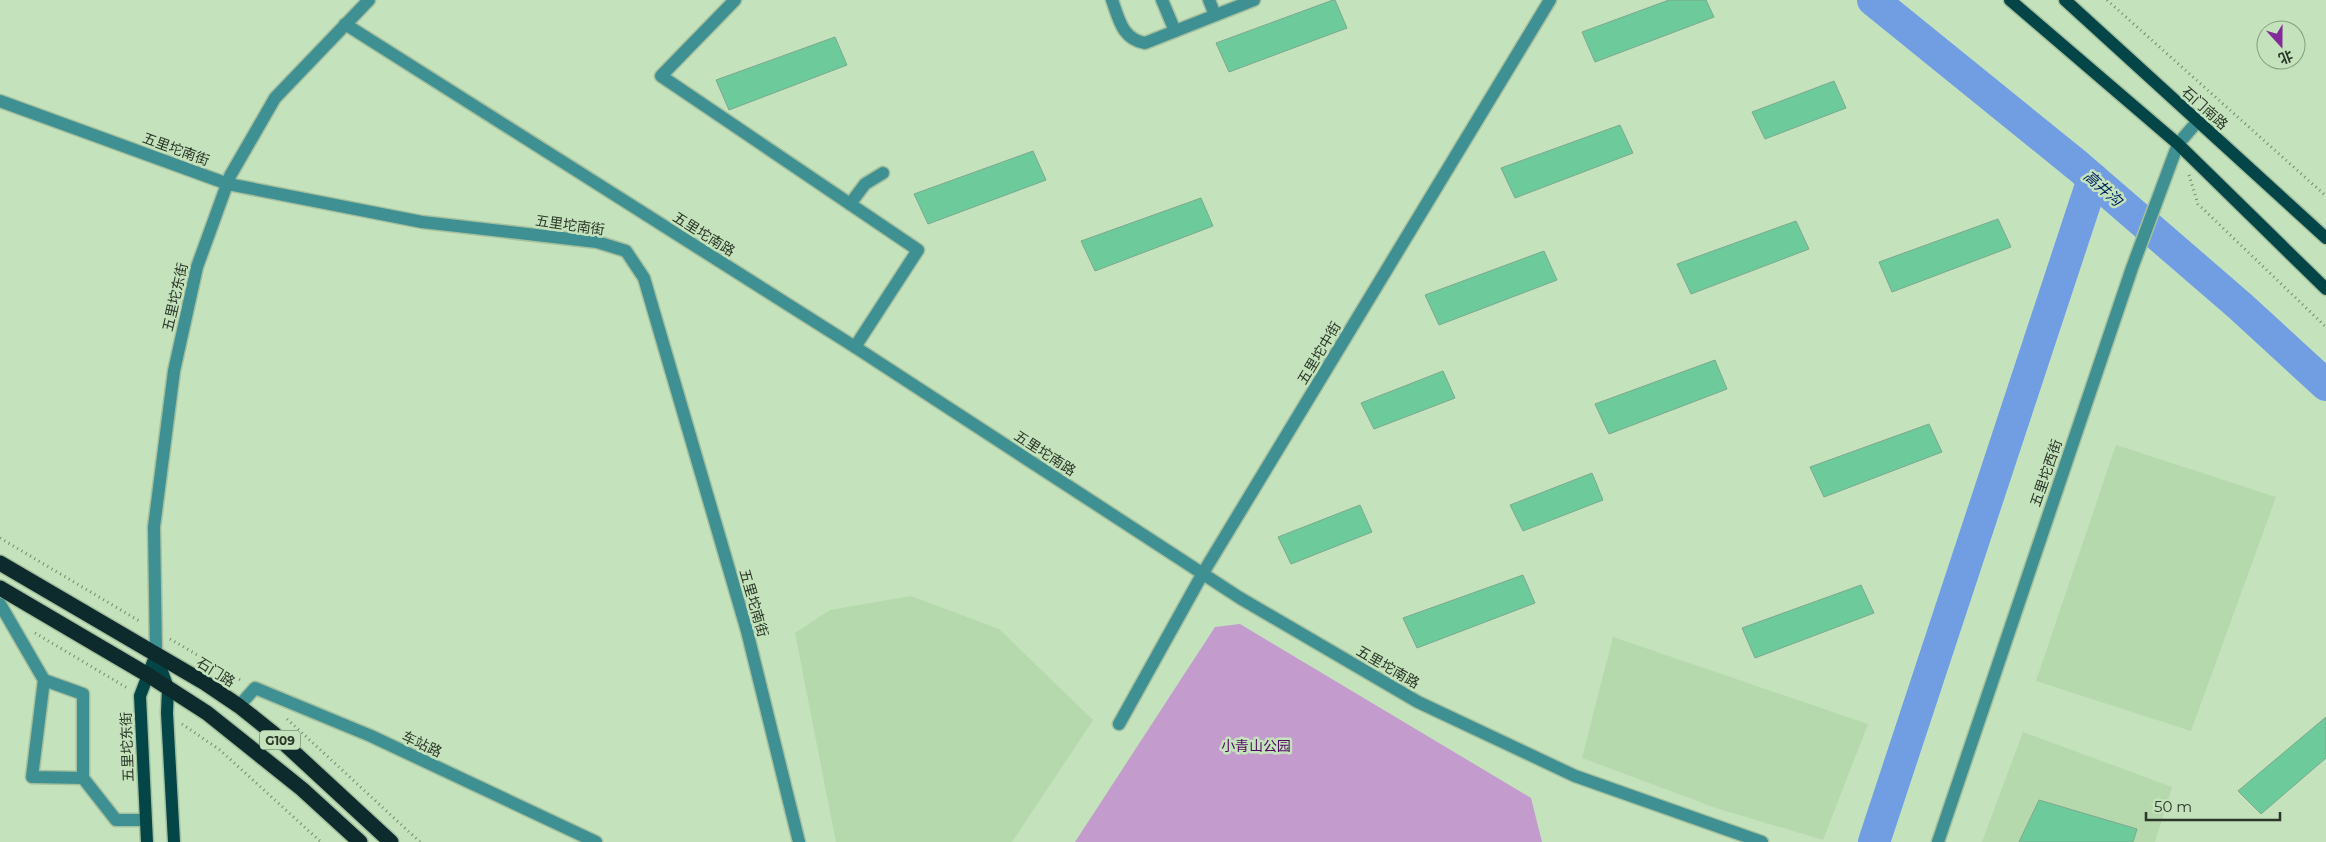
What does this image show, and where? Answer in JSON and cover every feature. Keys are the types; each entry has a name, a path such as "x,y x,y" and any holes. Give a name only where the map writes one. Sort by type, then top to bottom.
{"highway":[{"name":"石门路","path":"0,563 156,654 239,706 273,733 391,842"},
{"name":"G109","path":"0,588 148,675 207,713 302,788 360,842"}],"main road":[{"path":"2010,0 2178,144 2326,289"},
{"name":"石门南路","path":"2065,0 2326,238"},
{"name":"五里坨东街","path":"147,842 144,820 140,696 156,654"},
{"name":"五里坨东街","path":"156,654 168,688 167,714 174,842"}],"street":[{"name":"五里坨东街","path":"156,654 154,527 174,371 197,267 228,184 274,98 369,0"},
{"path":"735,0 661,76 918,250 855,347"},
{"path":"1112,0 1124,32 1130,38 1145,43 1254,0"},
{"path":"1162,0 1174,31"},
{"path":"1209,0 1215,15"},
{"name":"五里坨中街","path":"1119,724 1203,573 1550,0"},
{"name":"五里坨南路","path":"345,24 855,347 1240,598 1418,702 1575,776 1762,842"},
{"name":"五里坨南街","path":"0,101 228,184 422,222 597,242 626,250 644,278 748,631 799,842"},
{"name":"五里坨西街","path":"1938,842 2159,191 2178,144 2197,122"},
{"path":"850,204 865,184 883,173"},
{"path":"0,604 44,680 32,777 83,778"},
{"path":"44,680 83,694 83,778 116,820 144,820"},
{"name":"车站路","path":"239,706 255,688 371,736 596,842"}],"path":[{"name":"石门南路","path":"2107,0 2326,196"},
{"path":"2187,170 2198,204 2326,327"}],"shaded area":[{"path":"2116,445 2276,497 2191,731 2036,681"},
{"path":"911,596 999,629 1093,720 1012,842 836,842 795,633 830,610"},
{"path":"1613,637 1868,724 1823,840 1716,808 1582,758"},
{"path":"2023,732 2172,787 2155,842 1982,842"}],"green space":[{"name":"小青山公园","path":"1240,624 1531,798 1542,842 1075,842 1215,627"}],"building":[{"path":"1335,0 1347,28 1229,72 1216,43"},
{"path":"1669,0 1706,0 1714,17 1595,62 1582,32"},
{"path":"835,37 847,65 729,110 716,80"},
{"path":"1834,81 1846,108 1765,139 1752,112"},
{"path":"1620,125 1633,153 1515,198 1501,168"},
{"path":"1033,151 1046,180 928,224 914,194"},
{"path":"1201,198 1213,226 1095,271 1081,241"},
{"path":"1998,219 2011,247 1892,292 1879,262"},
{"path":"1796,221 1809,249 1691,294 1677,264"},
{"path":"1544,251 1557,280 1439,325 1425,295"},
{"path":"1715,360 1727,389 1609,434 1595,404"},
{"path":"1443,371 1455,398 1374,429 1361,403"},
{"path":"1929,424 1942,452 1824,497 1810,467"},
{"path":"1592,473 1603,500 1523,531 1510,505"},
{"path":"1360,505 1372,532 1291,564 1278,537"},
{"path":"1523,575 1535,603 1417,648 1403,618"},
{"path":"1861,585 1874,613 1755,658 1742,628"},
{"path":"2326,717 2326,758 2261,814 2238,791"},
{"path":"2039,800 2137,829 2133,842 2019,842"}],"waterway":[{"name":"高井沟","path":"1873,0 2078,166 2240,306 2326,385"},
{"path":"1874,842 2093,179"}]}
